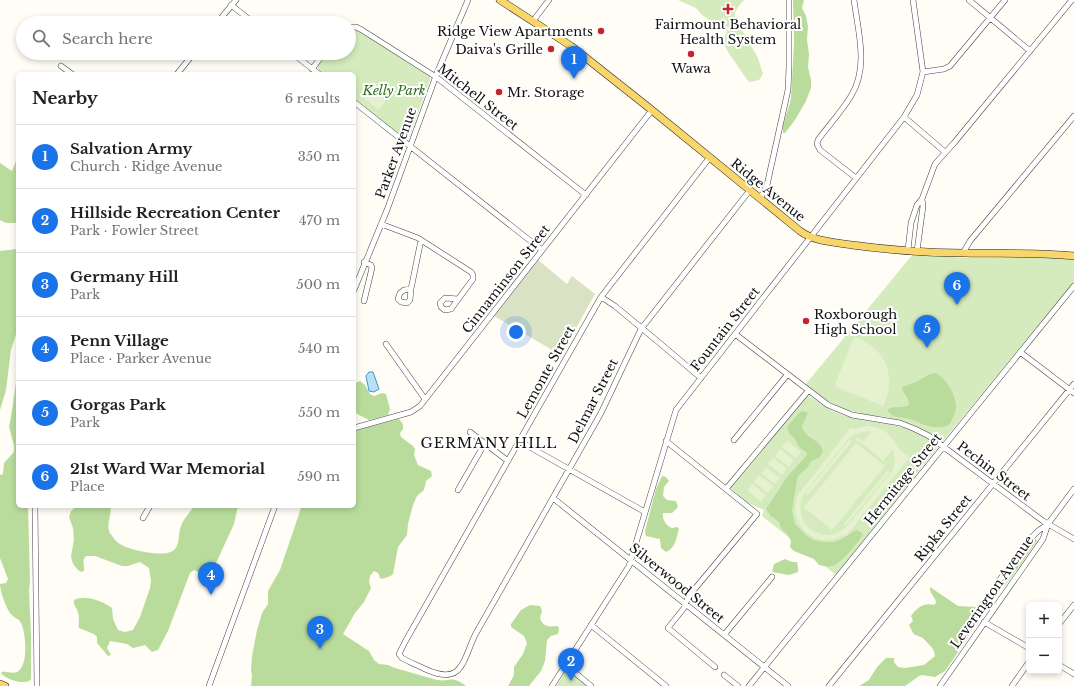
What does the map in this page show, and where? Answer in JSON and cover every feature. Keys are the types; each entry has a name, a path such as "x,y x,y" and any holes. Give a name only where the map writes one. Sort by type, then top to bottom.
{"main road":[{"name":"Ridge Avenue","path":"500,0 567,43 810,238 869,247 917,251 963,253 1040,253 1074,256"},
{"path":"0,684 5,686"}],"street":[{"path":"222,16 236,0"},
{"name":"Parker Avenue","path":"356,284 381,224 436,77 468,0"},
{"path":"533,21 549,0"},
{"path":"760,199 767,185 788,90 789,0"},
{"path":"854,0 861,54 859,76 852,95 818,140 817,145 820,150 856,178"},
{"name":"Fountain Street","path":"552,686 628,567 676,410 904,117 917,95 923,72 913,0"},
{"path":"969,0 1030,51"},
{"path":"923,72 944,69 950,66 1005,0"},
{"path":"908,250 911,223 917,205 922,199 933,168 938,159 1072,0"},
{"path":"231,5 245,16"},
{"name":"Mitchell Street","path":"356,27 436,77 586,195"},
{"path":"179,72 188,60"},
{"path":"301,60 316,72"},
{"path":"312,69 319,60"},
{"path":"61,66 69,72"},
{"path":"356,104 542,250"},
{"name":"Cinnaminson Street","path":"356,427 414,411 652,110"},
{"path":"963,253 970,241 1074,116"},
{"path":"904,117 945,152"},
{"name":"Lemonte Street","path":"451,675 445,676 437,674 409,662 402,658 399,654 601,297 710,157"},
{"name":"Delmar Street","path":"451,675 462,665 475,635 603,409 641,329 750,190"},
{"path":"917,251 923,206 922,199"},
{"path":"381,224 421,240 472,274 473,279 458,299"},
{"path":"411,290 421,240"},
{"path":"364,262 371,265 372,268 364,301"},
{"name":"Hermitage Street","path":"749,686 1074,286"},
{"path":"601,297 701,378"},
{"name":"Pechin Street","path":"735,334 828,405 863,418 900,423 921,431 944,446 1048,524 1074,539"},
{"path":"386,344 396,355 425,399"},
{"path":"1020,352 1072,391"},
{"path":"734,440 787,375"},
{"name":"Ripka Street","path":"829,686 993,484 1072,391 1074,384"},
{"path":"726,489 808,391"},
{"path":"470,432 508,461"},
{"path":"519,441 645,512"},
{"path":"666,441 756,514 688,598 684,608 668,628 715,667"},
{"path":"458,490 485,443"},
{"name":"Leverington Avenue","path":"940,686 1043,539 1048,524 1074,489"},
{"name":"Silverwood Street","path":"553,498 788,686"},
{"path":"35,508 37,686"},
{"path":"143,518 149,508"},
{"path":"209,686 274,508"},
{"path":"998,582 1032,537 1048,524"},
{"path":"724,635 772,576"},
{"path":"1062,620 1074,605"},
{"path":"984,622 1026,646"},
{"path":"591,625 666,686"},
{"path":"566,665 592,686"},
{"path":"1012,686 1026,666"},
{"path":"1062,667 1074,674"},
{"path":"724,675 738,686"}],"green space":[{"path":"678,0 744,0 736,10 735,18 758,58 763,74 759,80 748,81 728,52 723,42 727,31 702,15 696,8"},
{"path":"793,0 804,0 802,8 806,16 808,26 808,67 811,88 806,101 795,120 785,133 783,133 783,126 791,99 794,42"},
{"name":"Kelly Park","path":"356,31 430,77 409,138 405,139 356,100 356,72 321,72 317,66 322,60 356,60"},
{"path":"371,88 386,100 379,110 364,98"},
{"path":"16,161 16,223 6,223 0,220 0,163 12,171"},
{"path":"16,249 16,334 11,350 6,390 0,410 0,251"},
{"path":"913,254 968,258 1043,257 1074,260 1074,282 943,441 921,429 897,420 887,417 867,415 844,409 826,400 805,385"},
{"path":"538,260 567,284 572,276 595,294 561,355 494,316"},
{"path":"854,337 865,341 874,348 881,355 886,364 889,374 889,385 883,406 836,387 836,382"},
{"path":"936,373 941,376 949,386 955,398 956,410 949,425 942,427 927,426 911,419 895,417 889,413 887,410 894,407 909,405 902,387 916,382 930,374"},
{"path":"360,381 365,385 370,394 374,396 382,393 386,394 390,409 388,415 369,420 357,414 356,383"},
{"path":"16,382 16,508 28,508 31,679 25,682 11,680 1,673 17,672 21,669 25,656 23,628 19,620 10,613 2,596 0,587 0,584 6,583 8,579 0,558 0,475 3,474 4,463 14,452 14,445 9,427"},
{"path":"808,396 829,409 843,415 895,426 918,433 929,439 938,447 836,575 762,516 764,510 746,502 731,488"},
{"path":"802,411 808,413 802,426 804,431 822,447 823,452 819,458 811,461 807,468 798,476 792,510 795,524 807,536 814,540 824,542 834,542 842,539 856,530 863,534 845,557 836,565 832,566 819,565 814,559 794,551 790,547 791,541 781,528 779,522 771,516 766,509 787,477 807,455 807,453 799,447 795,439 789,433 787,427"},
{"path":"399,419 403,424 403,429 400,433 401,437 415,449 414,455 418,465 431,471 432,476 426,481 424,490 417,496 413,505 407,535 398,547 393,574 386,578 380,578 378,573 374,571 370,576 369,582 371,588 364,602 355,613 343,634 369,651 374,660 379,664 388,665 437,680 454,680 466,686 251,686 252,656 257,630 262,613 268,604 268,591 280,570 301,508 356,508 356,430"},
{"path":"868,426 879,428 886,432 900,450 910,457 846,536 844,535 833,539 823,540 806,532 800,525 796,516 795,506 798,495 851,427 853,429","holes":["869,431 872,432 863,442 858,437 855,440 862,443 887,464 884,460 893,449 895,462 892,471 848,525 839,532 829,535 820,534 812,530 805,523 801,515 801,505 804,494 849,438 858,433"]},
{"path":"850,439 852,441 807,496 805,494"},
{"path":"787,440 801,452 796,458 782,447"},
{"path":"856,443 885,466 832,530 804,507"},
{"path":"780,449 794,460 789,467 775,456"},
{"path":"773,458 787,469 782,475 768,464"},
{"path":"766,467 780,478 775,484 761,473"},
{"path":"888,470 890,472 845,526 843,525"},
{"path":"759,475 773,486 768,493 754,482"},
{"path":"662,476 666,477 669,481 664,487 663,496 667,500 676,501 678,507 672,513 663,513 664,520 668,526 672,528 677,527 679,529 674,545 666,552 661,548 660,539 646,536 645,531 656,489"},
{"path":"752,484 766,495 761,502 747,490"},
{"path":"75,508 111,508 108,526 109,530 120,544 139,551 165,553 171,552 175,549 178,544 182,523 192,508 238,508 234,524 216,563 214,573 209,577 194,570 190,573 168,631 158,650 152,652 145,645 133,648 127,644 110,641 107,648 111,655 108,656 97,643 97,637 94,634 79,628 79,615 74,604 74,600 79,598 89,598 104,603 112,608 113,619 118,630 125,632 133,630 140,617 150,588 151,581 149,568 140,562 128,566 122,566 95,556 86,556 83,561 84,571 81,572 78,570 73,564 71,557 74,539 73,528 69,517 71,511"},
{"path":"1035,539 1037,541 1008,582 993,598 983,616 973,627 967,639 945,671 935,677 919,676 905,686 859,686 869,680 877,667 886,658 894,658 894,662 898,667 905,668 924,665 935,656 932,648 923,638 914,634 909,625 913,621 911,616 915,610 927,604 934,605 936,603 930,587 958,606 976,607 984,599 991,587 1000,583 1009,575 1030,543"},
{"path":"785,559 792,562 797,562 798,572 789,575 772,572 774,564"},
{"path":"530,605 540,606 542,611 540,618 541,621 547,626 558,626 558,634 551,636 547,640 545,661 541,671 529,686 508,686 514,675 514,667 523,654 527,643 524,636 511,627 511,624 521,610"},
{"path":"567,670 569,670 588,686 556,686"}],"water":[{"path":"369,372 373,372 379,389 374,392 369,391 366,376"}],"place":[{"name":"Fairmount Behavioral Health System","path":"728,9"},
{"name":"Ridge View Apartments","path":"601,31"},
{"name":"Daiva's Grille","path":"551,49"},
{"name":"Wawa","path":"691,54"},
{"name":"Salvation Army","path":"574,79"},
{"name":"Mr. Storage","path":"499,92"},
{"name":"21st Ward War Memorial","path":"957,305"},
{"name":"Roxborough High School","path":"806,321"},
{"name":"Gorgas Park","path":"927,348"},
{"name":"Penn Village","path":"211,595"},
{"name":"Germany Hill","path":"320,649"},
{"name":"Hillside Recreation Center","path":"571,681"}],"district":[{"name":"GERMANY HILL","path":"489,443"}]}
